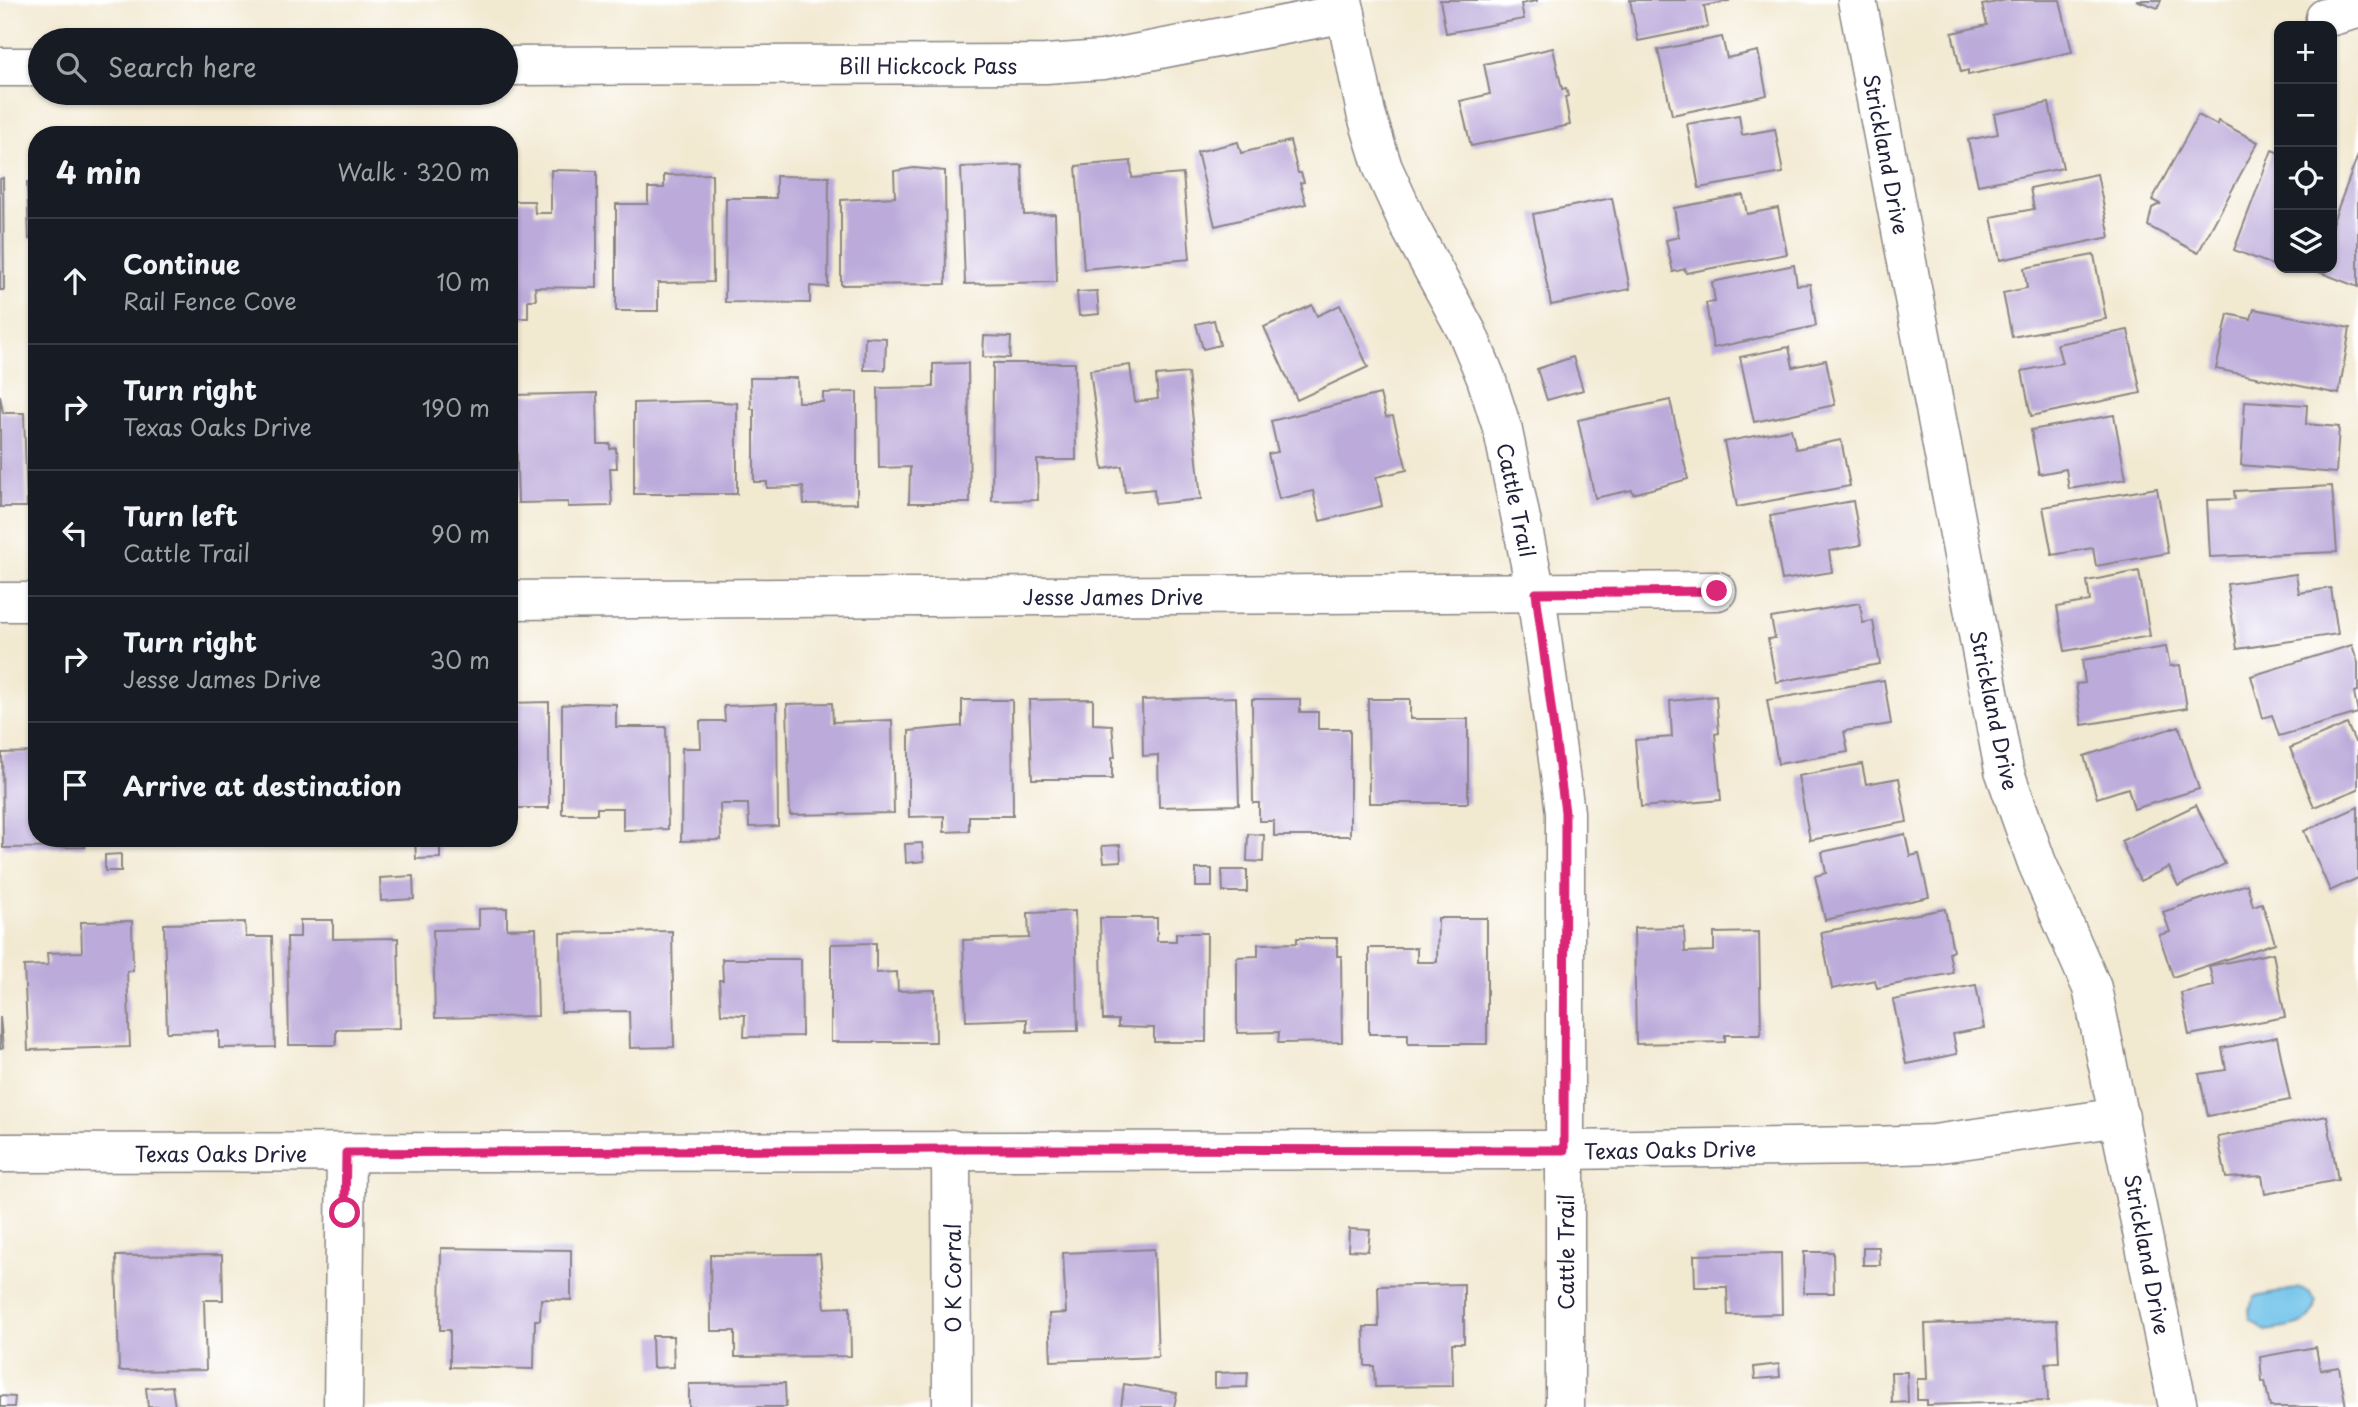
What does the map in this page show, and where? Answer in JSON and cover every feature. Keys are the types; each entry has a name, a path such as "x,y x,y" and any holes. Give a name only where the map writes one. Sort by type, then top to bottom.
{"street":[{"name":"Strickland Drive","path":"1857,0 2004,770 2037,863 2092,988 2178,1407"},
{"name":"Bill Hickcock Pass","path":"518,66 1046,64 1126,57 1345,7"},
{"name":"Cattle Trail","path":"1345,7 1366,113 1383,168 1410,227 1467,332 1486,378 1503,431 1536,593 1565,812 1565,1407"},
{"path":"0,67 28,67"},
{"name":"Jesse James Drive","path":"518,600 1717,591"},
{"path":"0,603 28,602"},
{"name":"Texas Oaks Drive","path":"0,1153 951,1149 1564,1150 1934,1144 2120,1117"},
{"name":"O K Corral","path":"951,1149 952,1407"},
{"path":"343,1407 346,1153"}],"water":[{"path":"2300,1288 2309,1292 2316,1301 2314,1310 2305,1322 2266,1331 2250,1319 2249,1309 2255,1297"}],"building":[{"path":"1440,0 1537,1 1521,4 1524,19 1446,33"},
{"path":"1630,0 1729,1 1704,6 1708,27 1638,41"},
{"path":"2006,0 2060,0 2072,52 1968,75 1968,70 1961,72 1952,33 1987,25 1982,5"},
{"path":"2136,0 2161,0 2158,8"},
{"path":"1722,37 1727,58 1758,51 1767,95 1672,115 1658,50"},
{"path":"1553,48 1562,89 1566,88 1568,96 1565,97 1570,125 1471,146 1460,101 1490,94 1484,64"},
{"path":"2049,103 2063,168 1978,185 1968,140 1998,134 1994,114"},
{"path":"1739,115 1742,135 1775,129 1783,173 1699,188 1687,124"},
{"path":"2198,115 2217,125 2218,121 2258,142 2198,253 2148,226 2152,208 2160,204 2152,200"},
{"path":"1290,141 1298,173 1301,173 1304,182 1300,183 1306,204 1215,226 1197,152 1238,142 1241,153"},
{"path":"2272,150 2274,266 2234,250"},
{"path":"2358,155 2358,287 2322,273 2337,273 2337,211"},
{"path":"1131,161 1132,178 1183,174 1190,259 1084,269 1076,166"},
{"path":"1022,165 1024,215 1055,214 1057,282 965,284 961,167"},
{"path":"914,168 945,171 946,284 841,285 841,200 895,197 894,171"},
{"path":"551,170 597,171 597,288 535,287 536,300 528,300 528,318 518,318 518,201 534,201 535,213 551,213"},
{"path":"712,174 713,282 658,283 658,311 616,311 616,204 648,204 648,188 664,188 664,175"},
{"path":"2097,174 2110,237 2000,260 1991,217 2034,209 2030,188"},
{"path":"776,176 829,177 828,287 810,286 810,303 725,302 726,198 776,198"},
{"path":"3,178 4,290 0,290 0,179"},
{"path":"1743,195 1747,214 1778,208 1787,254 1686,273 1685,269 1673,272 1666,240 1679,237 1674,208"},
{"path":"1612,198 1630,289 1551,305 1533,214"},
{"path":"2094,255 2106,319 2012,337 2003,293 2027,288 2024,268"},
{"path":"1794,265 1797,285 1810,284 1816,326 1713,348 1706,303 1715,302 1712,282"},
{"path":"1097,291 1099,314 1079,316 1077,292"},
{"path":"1312,305 1317,316 1340,305 1368,367 1297,400 1264,327"},
{"path":"2254,309 2350,328 2339,394 2216,369 2228,314 2251,319"},
{"path":"1214,320 1220,345 1203,349 1196,324"},
{"path":"2128,330 2141,393 2031,416 2022,371 2062,363 2057,344"},
{"path":"984,336 1011,337 1010,358 983,357"},
{"path":"865,337 886,338 885,370 864,370"},
{"path":"1789,347 1793,367 1826,360 1835,405 1754,422 1740,357"},
{"path":"1573,357 1583,390 1547,400 1537,369"},
{"path":"968,363 970,503 909,503 910,467 879,468 878,388 933,387 933,364"},
{"path":"993,363 1075,363 1076,460 1037,460 1038,500 992,501"},
{"path":"1130,365 1135,402 1158,399 1156,376 1188,373 1201,499 1155,504 1154,489 1125,492 1122,466 1103,469 1090,370"},
{"path":"750,378 797,378 798,402 823,402 823,393 857,392 857,503 804,504 803,487 767,488 767,482 754,482 754,409 751,409"},
{"path":"597,393 598,444 610,444 610,449 616,448 617,468 610,468 612,506 568,507 568,502 518,503 518,395"},
{"path":"1380,394 1386,417 1393,416 1407,470 1376,477 1382,506 1320,521 1313,491 1279,499 1268,454 1278,452 1271,421"},
{"path":"0,395 3,413 24,413 27,507 0,507"},
{"path":"1670,400 1688,479 1633,494 1632,490 1595,498 1578,420"},
{"path":"2245,401 2307,405 2306,424 2339,427 2336,473 2241,465"},
{"path":"634,403 737,403 737,494 634,494"},
{"path":"2114,415 2126,479 2069,489 2066,469 2039,474 2031,430"},
{"path":"1791,429 1796,449 1841,440 1850,486 1737,507 1724,442"},
{"path":"2332,486 2337,552 2210,557 2207,500 2235,499 2234,491"},
{"path":"2157,488 2168,553 2096,566 2093,548 2052,555 2043,507"},
{"path":"1853,501 1861,545 1829,551 1832,572 1782,580 1770,516"},
{"path":"2139,571 2150,636 2065,651 2057,607 2090,601 2087,581"},
{"path":"2296,574 2299,593 2331,588 2338,634 2237,649 2227,584"},
{"path":"1860,603 1863,623 1873,621 1880,664 1776,682 1768,639 1775,638 1771,618"},
{"path":"2352,645 2358,663 2358,691 2354,692 2358,713 2279,736 2272,715 2263,718 2251,676"},
{"path":"2166,647 2170,666 2180,665 2187,708 2082,725 2076,684 2085,683 2082,660"},
{"path":"1884,680 1891,724 1844,731 1848,752 1778,764 1767,700"},
{"path":"1716,696 1719,733 1715,734 1721,800 1641,807 1635,740 1672,737 1670,701"},
{"path":"1236,697 1239,805 1159,807 1158,755 1143,756 1142,700"},
{"path":"1093,699 1093,724 1112,725 1115,757 1112,757 1112,779 1032,779 1029,700"},
{"path":"1252,699 1300,699 1300,712 1318,712 1318,729 1350,729 1350,836 1274,836 1274,821 1259,821 1259,803 1253,803"},
{"path":"1368,699 1410,699 1410,719 1468,719 1468,803 1369,803"},
{"path":"962,700 1012,700 1013,816 969,816 969,831 944,832 944,816 909,817 909,731 962,726"},
{"path":"549,702 549,808 518,808 518,703"},
{"path":"832,703 833,722 892,720 894,813 790,815 787,704"},
{"path":"616,704 616,727 666,727 668,829 623,830 623,808 597,808 597,814 562,814 562,705"},
{"path":"777,704 778,826 749,827 748,804 720,804 721,840 681,841 682,748 701,748 700,721 725,721 724,706"},
{"path":"2347,724 2355,742 2358,741 2358,789 2314,807 2290,748"},
{"path":"2179,726 2199,789 2134,809 2128,788 2097,798 2084,756"},
{"path":"28,752 28,847 85,847 3,848 2,753"},
{"path":"1862,764 1866,784 1899,778 1907,822 1810,840 1798,776"},
{"path":"2196,805 2225,864 2178,886 2169,867 2140,881 2121,841"},
{"path":"2358,807 2358,878 2330,891 2304,831"},
{"path":"1248,834 1264,835 1263,862 1247,861"},
{"path":"1905,834 1910,856 1919,854 1929,897 1825,920 1815,876 1826,873 1822,852"},
{"path":"922,843 924,861 906,863 905,844"},
{"path":"1120,845 1121,861 1104,862 1102,846"},
{"path":"415,847 440,847 440,858 416,859"},
{"path":"121,854 121,871 105,871 105,855"},
{"path":"1196,869 1212,869 1212,887 1196,887"},
{"path":"1222,870 1247,870 1247,892 1223,892"},
{"path":"413,876 414,899 381,901 380,878"},
{"path":"2247,884 2253,906 2262,903 2275,943 2173,977 2159,935 2170,932 2163,912"},
{"path":"507,908 507,929 536,928 538,1016 435,1018 433,930 479,929 479,909"},
{"path":"1945,909 1953,951 1949,953 1953,973 1877,988 1875,980 1832,989 1821,932"},
{"path":"1075,911 1078,1031 1027,1032 1027,1019 966,1021 963,940 1029,938 1028,913"},
{"path":"1100,918 1157,918 1157,941 1176,941 1176,933 1207,933 1206,1042 1154,1042 1154,1028 1118,1027 1118,1020 1103,1020"},
{"path":"1438,918 1487,918 1487,1044 1408,1044 1408,1034 1369,1034 1369,948 1417,948 1417,962 1437,962"},
{"path":"300,920 333,920 333,939 398,938 400,1028 336,1029 336,1045 289,1045 287,937 300,937"},
{"path":"132,921 133,971 127,971 130,1047 28,1050 24,966 48,965 47,953 82,952 81,922"},
{"path":"245,922 246,937 272,937 275,1047 219,1048 219,1031 167,1032 164,924"},
{"path":"1684,927 1685,952 1714,951 1714,933 1759,932 1761,1035 1725,1035 1725,1042 1636,1044 1634,928"},
{"path":"672,931 674,1047 630,1048 629,1011 561,1012 560,933"},
{"path":"1297,938 1337,938 1337,956 1341,956 1342,1042 1278,1043 1279,1032 1237,1033 1237,957 1258,956 1258,944 1297,943"},
{"path":"876,943 876,973 897,972 898,991 935,990 936,1042 831,1042 831,944"},
{"path":"2273,953 2285,1017 2189,1035 2181,993 2214,986 2209,966"},
{"path":"722,959 801,959 802,1036 744,1037 745,1015 721,1014 719,980 723,980"},
{"path":"1976,985 1984,1028 1953,1034 1957,1054 1906,1064 1893,1000"},
{"path":"0,1017 3,1048 0,1049"},
{"path":"2277,1037 2290,1100 2208,1116 2199,1074 2226,1070 2222,1048"},
{"path":"2327,1116 2338,1180 2265,1194 2262,1176 2226,1178 2218,1137"},
{"path":"1349,1229 1370,1230 1368,1251 1348,1250"},
{"path":"1863,1247 1879,1247 1880,1265 1863,1265"},
{"path":"441,1248 571,1250 571,1300 541,1299 540,1320 535,1320 534,1369 450,1367 450,1330 440,1330"},
{"path":"1154,1249 1158,1357 1051,1361 1049,1314 1066,1313 1063,1253"},
{"path":"1804,1252 1833,1252 1834,1293 1804,1293"},
{"path":"1781,1253 1782,1314 1728,1315 1727,1287 1695,1287 1694,1255"},
{"path":"820,1254 825,1308 850,1307 851,1356 735,1357 735,1331 711,1331 710,1255"},
{"path":"222,1255 223,1300 204,1300 206,1370 119,1371 116,1256"},
{"path":"1464,1284 1464,1343 1452,1343 1453,1386 1375,1387 1374,1366 1365,1366 1364,1327 1379,1327 1378,1286"},
{"path":"2057,1320 2059,1362 2046,1363 2048,1401 1927,1405 1927,1400 1917,1400 1917,1379 1927,1379 1925,1324"},
{"path":"652,1336 673,1336 674,1367 653,1368"},
{"path":"2316,1347 2320,1370 2339,1367 2346,1407 2270,1407 2265,1381 2262,1382 2260,1357"},
{"path":"1779,1364 1780,1377 1755,1379 1754,1367"},
{"path":"1248,1372 1247,1387 1215,1388 1215,1373"},
{"path":"1891,1372 1907,1372 1908,1402 1892,1403"},
{"path":"785,1383 786,1407 689,1407 689,1384"},
{"path":"1124,1384 1177,1393 1174,1407 1121,1407"},
{"path":"172,1386 175,1407 148,1407 146,1388"},
{"path":"0,1396 15,1397 14,1407 0,1407"}],"route":[{"path":"345,1213 346,1153 951,1149 1564,1150 1565,812 1562,771 1536,593 1717,591"}]}
